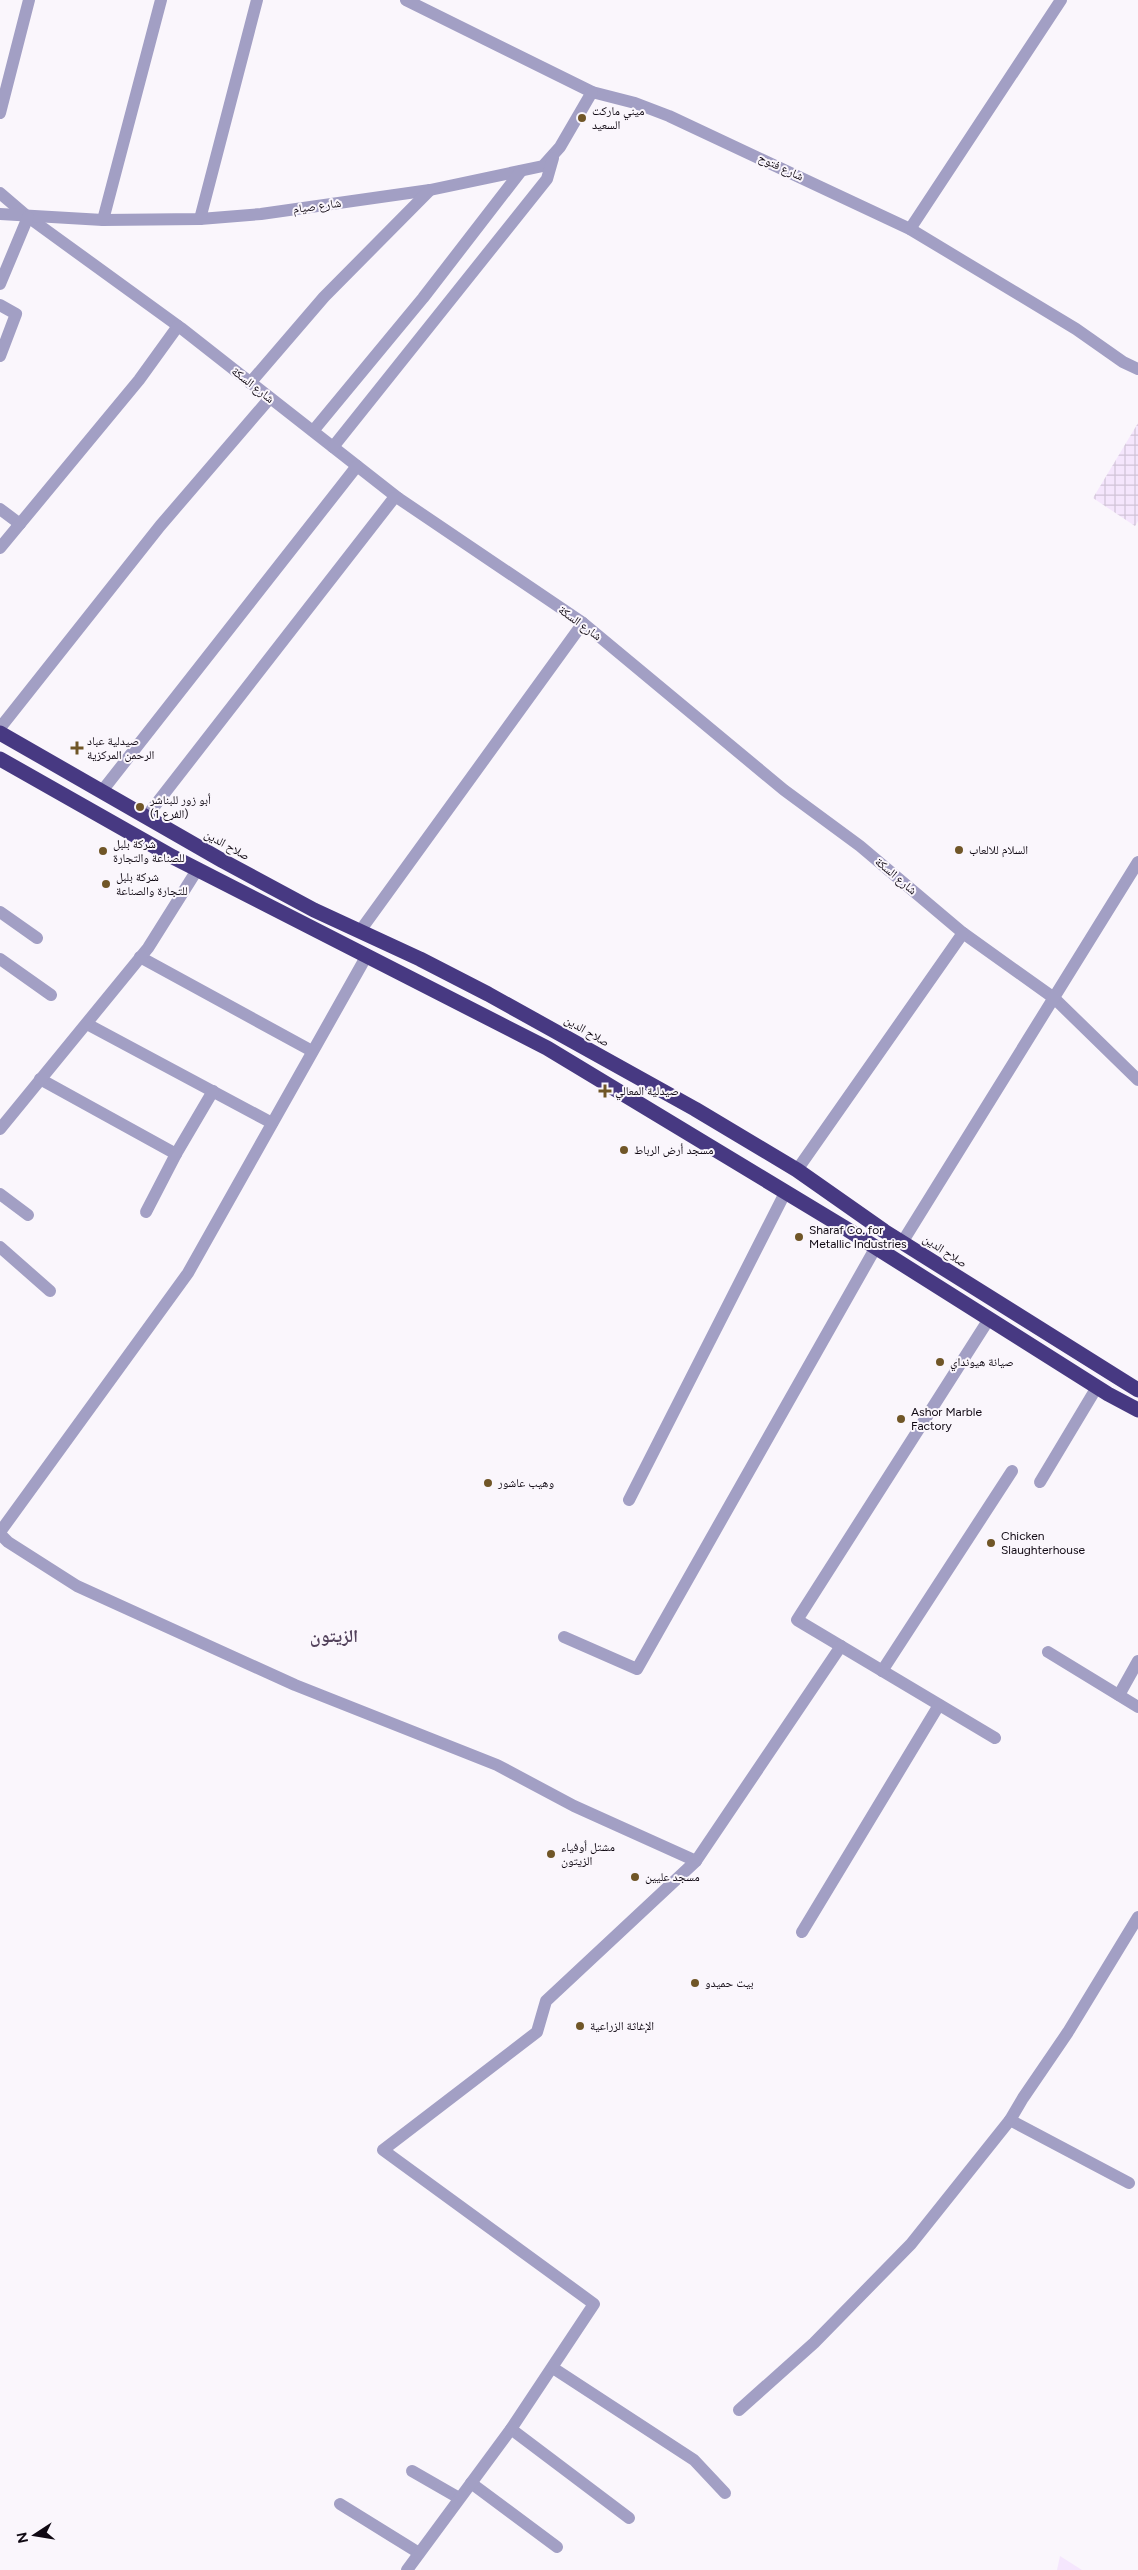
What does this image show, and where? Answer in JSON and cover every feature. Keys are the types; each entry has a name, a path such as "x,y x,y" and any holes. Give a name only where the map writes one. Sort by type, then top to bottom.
{"highway":[{"name":"صلاح الدين","path":"0,733 314,910 420,958 547,1025 797,1170 903,1241 1138,1390"},
{"path":"0,759 197,870 547,1048 786,1191 1097,1387 1138,1410"}],"street":[{"path":"0,113 30,0"},
{"path":"103,220 161,0"},
{"path":"200,219 257,0"},
{"name":"شارع فتوح","path":"406,0 592,92 635,103 669,116 910,229 1076,329 1122,362 1138,369"},
{"path":"910,229 1061,0"},
{"path":"333,447 547,179 553,158 592,92"},
{"name":"شارع صيام","path":"0,214 103,220 200,219 261,214 430,190 543,166 553,158"},
{"path":"313,431 423,298 521,170"},
{"path":"250,383 324,297 430,190"},
{"name":"شارع السكة","path":"0,193 28,217 178,326 398,498 583,624 784,790 860,846 963,933 1054,998 1138,1080"},
{"path":"0,284 28,217"},
{"path":"0,305 16,314 0,356"},
{"path":"0,548 139,380 178,326"},
{"path":"0,728 160,526 270,398"},
{"path":"102,791 358,466"},
{"path":"146,817 394,498 398,498"},
{"path":"0,509 20,524"},
{"path":"360,931 583,624"},
{"path":"903,1241 1138,862"},
{"path":"0,1129 140,957 197,870"},
{"path":"0,912 37,938"},
{"path":"797,1170 963,933"},
{"path":"366,956 188,1273 0,1533 8,1542 77,1586 296,1685 497,1765 574,1806 696,1861"},
{"path":"140,957 312,1051"},
{"path":"0,959 50,995"},
{"path":"87,1024 272,1123"},
{"path":"40,1079 176,1154"},
{"path":"146,1212 176,1154 213,1092"},
{"path":"629,1500 786,1191"},
{"path":"0,1194 28,1215"},
{"path":"0,1247 50,1291"},
{"path":"564,1637 637,1669 876,1248"},
{"path":"989,1319 797,1620 995,1738"},
{"path":"1040,1482 1097,1387"},
{"path":"882,1671 1012,1471"},
{"path":"340,2504 414,2564 459,2498 511,2429 594,2304 383,2150 537,2032 546,2000 696,1861 841,1646"},
{"path":"1048,1652 1138,1706"},
{"path":"1119,1695 1138,1661"},
{"path":"802,1932 939,1705"},
{"path":"739,2410 814,2343 911,2244 1010,2120 1022,2098 1068,2032 1138,1917"},
{"path":"1010,2120 1129,2184"},
{"path":"553,2368 694,2460 725,2493"},
{"path":"511,2429 629,2518"},
{"path":"412,2471 459,2498"},
{"path":"471,2483 557,2547"}],"shaded area":[{"path":"1138,423 1138,521 1135,526 1093,498"},
{"path":"1060,2556 1082,2570 1057,2570"}],"place":[{"name":"ميني ماركت السعيد","path":"582,118"},
{"name":"صيدلية عباد الرحمن المركزية","path":"77,748"},
{"name":"أبو زور للبناشر (الفرع 1)","path":"140,807"},
{"name":"السلام للالعاب","path":"959,850"},
{"name":"شركة بلبل للصناعة والتجارة","path":"103,851"},
{"name":"شركة بلبل للتجارة والصناعة","path":"106,884"},
{"name":"صيدلية المعالي","path":"605,1091"},
{"name":"مسجد أرض الرباط","path":"624,1150"},
{"name":"Sharaf Co. for Metallic Industries","path":"799,1237"},
{"name":"صيانة هيونداي","path":"940,1362"},
{"name":"Ashor Marble Factory","path":"901,1419"},
{"name":"وهيب عاشور","path":"488,1483"},
{"name":"Chicken Slaughterhouse","path":"991,1543"},
{"name":"مشتل أوفياء الزيتون","path":"551,1854"},
{"name":"مسجد عليين","path":"635,1877"},
{"name":"بيت حميدو","path":"695,1983"},
{"name":"الإغاثة الزراعية","path":"580,2026"}],"district":[{"name":"الزيتون","path":"334,1636"}]}
